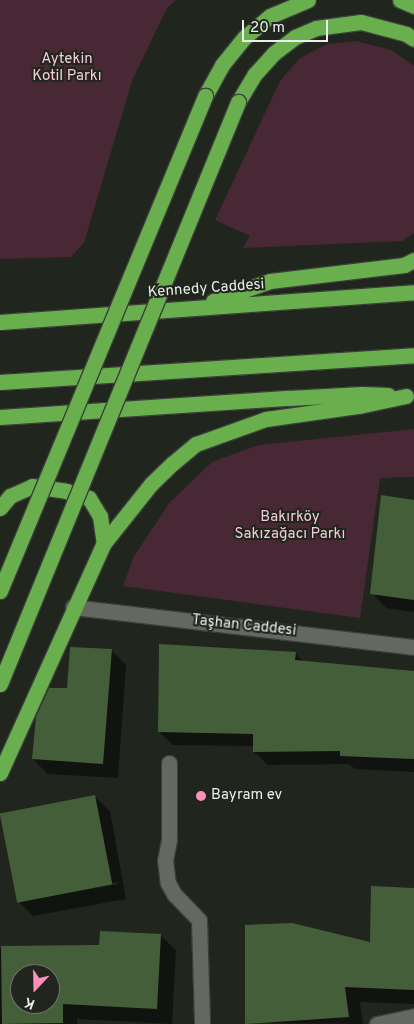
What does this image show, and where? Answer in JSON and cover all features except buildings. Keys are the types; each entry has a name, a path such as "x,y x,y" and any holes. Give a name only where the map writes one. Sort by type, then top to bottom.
{"highway":[{"path":"0,591 206,96 222,65 245,37 270,16 308,0"},
{"path":"400,0 414,6"},
{"path":"0,684 238,102 255,74 274,53 295,37 316,28 361,22 406,34 414,39"},
{"path":"193,308 270,281 404,265 414,260"},
{"name":"Kennedy Caddesi","path":"0,322 414,292"},
{"path":"0,382 414,355"},
{"path":"0,417 344,395 410,396"},
{"path":"0,773 73,607 104,543 151,484 196,444 266,419 359,406 410,396"},
{"path":"0,508 10,496 32,486 66,491 89,498 100,516 104,543"}],"street":[{"name":"Taşhan Caddesi","path":"73,607 414,647"},
{"path":"169,763 169,840 165,860 168,883 174,894 199,920 202,1024"},
{"path":"377,1024 414,1016"}],"green space":[{"name":"Aytekin Kotil Parkı","path":"0,0 176,0 167,8 132,81 84,243 71,257 0,259"},
{"path":"356,41 391,50 414,66 414,233 402,241 243,248 250,236 215,220 280,81 300,58 327,44"},
{"name":"Bakırköy Sakızağacı Parkı","path":"414,429 414,477 380,478 360,618 123,586 134,556 170,502 212,462 259,445"}],"place":[{"name":"Bayram ev","path":"201,796"}]}
